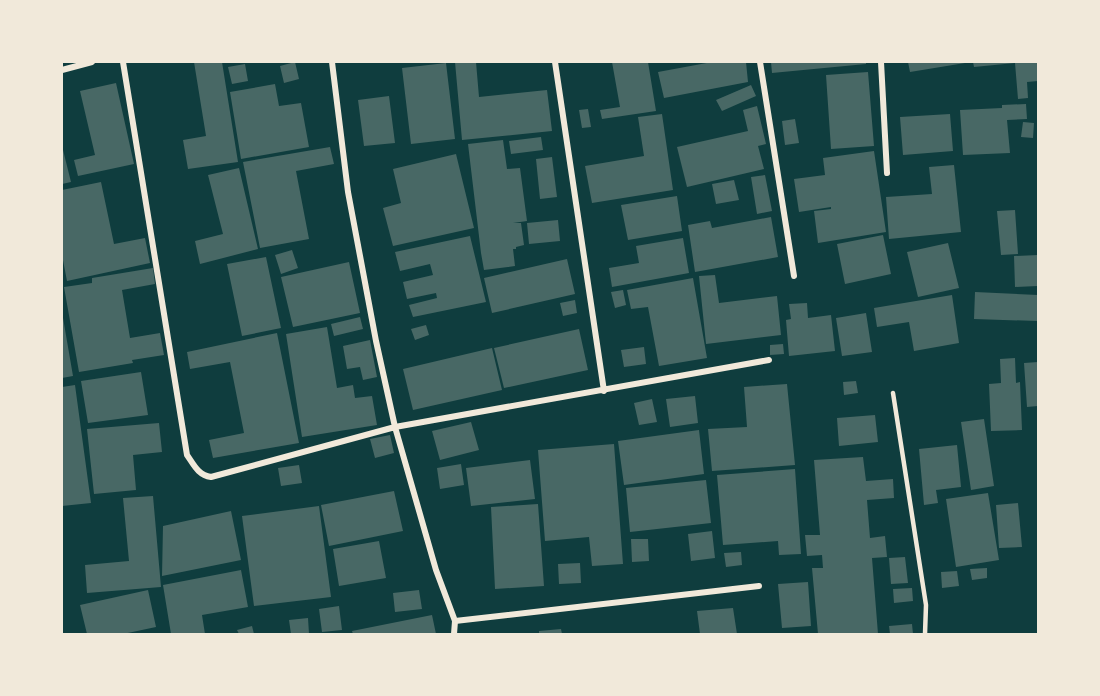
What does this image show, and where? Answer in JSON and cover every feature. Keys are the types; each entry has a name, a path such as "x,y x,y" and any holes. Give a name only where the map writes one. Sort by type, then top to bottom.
{"street":[{"path":"62,70 92,62"},
{"path":"123,62 187,455 198,471 205,476 211,477 395,427 769,360"},
{"path":"332,62 348,192 376,341 395,427 436,570 455,621 454,634"},
{"path":"555,62 604,391"},
{"path":"760,62 794,276"},
{"path":"881,62 888,173"},
{"path":"455,621 759,586"}],"lane":[{"path":"893,393 926,605 926,634"}],"building":[{"path":"194,62 222,62 238,162 188,169 183,140 206,136"},
{"path":"295,62 299,79 284,83 280,66"},
{"path":"455,62 476,62 479,97 547,90 552,131 462,140"},
{"path":"612,62 648,62 656,111 602,119 600,110 620,107"},
{"path":"712,62 746,62 748,82 664,98 658,72"},
{"path":"771,62 866,62 866,64 772,73"},
{"path":"908,62 965,62 965,63 910,72"},
{"path":"973,62 1038,62 1038,81 1027,82 1028,98 1018,99 1015,63 974,67"},
{"path":"446,63 455,139 411,144 402,68"},
{"path":"245,64 248,81 232,84 228,67"},
{"path":"868,72 874,146 831,149 826,75"},
{"path":"116,83 134,164 78,176 74,160 95,155 80,91"},
{"path":"275,84 279,106 301,103 309,147 241,159 230,92"},
{"path":"751,85 756,96 722,111 716,100"},
{"path":"389,96 395,143 364,146 358,100"},
{"path":"1026,104 1027,119 1007,120 1010,153 963,155 960,110 1002,108 1002,105"},
{"path":"757,106 766,144 758,146 764,169 687,187 677,147 748,131 743,110"},
{"path":"588,109 591,127 582,128 579,110"},
{"path":"662,114 673,190 592,203 585,166 644,156 638,117"},
{"path":"950,114 953,151 903,155 900,117"},
{"path":"795,119 799,143 785,145 782,121"},
{"path":"1023,122 1034,123 1033,138 1021,137"},
{"path":"541,137 543,150 511,154 509,141"},
{"path":"503,140 507,169 520,168 527,221 513,223 521,223 524,245 513,249 515,266 484,270 468,144"},
{"path":"62,146 71,182 62,184"},
{"path":"330,147 334,164 296,171 309,239 260,248 243,162"},
{"path":"874,151 886,232 818,243 814,211 831,209 831,207 799,212 794,179 825,175 823,158"},
{"path":"456,154 474,228 393,246 383,208 401,203 393,169"},
{"path":"552,157 557,197 540,199 536,159"},
{"path":"954,165 961,232 889,239 886,197 932,194 929,167"},
{"path":"239,168 258,249 200,264 195,241 223,234 208,175"},
{"path":"765,175 772,211 757,214 751,177"},
{"path":"734,180 739,200 716,204 712,184"},
{"path":"101,182 114,244 145,238 150,263 67,281 62,255 62,190"},
{"path":"677,196 682,231 628,240 621,205"},
{"path":"1015,210 1018,254 1001,255 997,211"},
{"path":"771,217 778,257 695,272 688,225 710,221 712,228"},
{"path":"558,220 560,241 529,244 527,223"},
{"path":"883,235 891,274 845,284 837,244"},
{"path":"470,236 486,302 413,317 409,305 437,298 436,293 407,299 403,282 433,275 430,264 400,271 395,252"},
{"path":"683,238 689,273 612,287 609,268 639,263 636,246"},
{"path":"948,243 959,288 918,297 907,252"},
{"path":"292,250 298,268 281,274 275,255"},
{"path":"1038,255 1038,286 1015,287 1014,256"},
{"path":"266,257 281,328 242,336 227,264"},
{"path":"567,259 575,294 492,313 484,278"},
{"path":"349,262 360,313 293,327 281,277"},
{"path":"153,268 155,284 122,290 130,338 160,333 164,355 79,372 64,287 92,283 92,278"},
{"path":"715,275 719,303 777,296 781,335 706,344 699,276"},
{"path":"693,278 707,358 659,366 648,307 631,309 627,290"},
{"path":"623,290 626,305 615,308 611,292"},
{"path":"975,292 1038,295 1038,321 974,319"},
{"path":"952,295 959,343 914,351 909,322 877,327 874,308"},
{"path":"575,300 577,313 563,316 560,303"},
{"path":"807,303 808,318 831,315 835,351 789,356 786,320 791,319 789,304"},
{"path":"62,312 73,376 62,378"},
{"path":"866,313 872,352 842,356 836,318"},
{"path":"360,317 363,329 334,336 331,324"},
{"path":"426,325 429,335 415,340 411,329"},
{"path":"327,327 337,388 353,385 355,398 372,396 377,425 302,437 286,334"},
{"path":"579,329 588,370 504,388 494,348"},
{"path":"277,333 299,443 213,458 209,440 244,433 230,362 190,369 187,352"},
{"path":"370,340 377,377 363,380 360,367 347,369 343,346"},
{"path":"783,344 784,354 770,355 770,345"},
{"path":"644,347 646,364 624,367 621,350"},
{"path":"492,348 502,390 413,410 403,369"},
{"path":"1015,358 1016,383 1020,382 1022,430 991,431 989,384 1001,383 1000,359"},
{"path":"1038,362 1038,406 1027,407 1024,363"},
{"path":"141,372 148,415 88,423 81,381"},
{"path":"856,381 858,393 844,395 843,382"},
{"path":"787,384 795,465 712,471 708,429 747,427 744,387"},
{"path":"75,385 91,503 62,506 62,387"},
{"path":"695,396 698,423 670,427 666,399"},
{"path":"652,399 657,422 639,425 634,403"},
{"path":"875,415 878,442 839,446 837,418"},
{"path":"984,419 994,486 971,490 961,422"},
{"path":"471,422 479,450 440,460 432,431"},
{"path":"159,423 162,452 133,455 136,490 94,494 87,429"},
{"path":"699,430 704,474 624,485 618,441"},
{"path":"390,435 394,453 375,458 370,439"},
{"path":"614,444 623,564 592,566 589,537 545,541 538,450"},
{"path":"957,445 961,487 936,490 938,503 924,505 919,449"},
{"path":"863,457 866,481 893,479 894,498 867,500 870,538 885,536 887,557 872,558 878,634 818,634 812,568 823,568 822,555 807,556 805,535 820,535 814,460"},
{"path":"530,460 535,499 471,506 466,468"},
{"path":"461,464 464,485 440,489 437,468"},
{"path":"299,465 302,483 281,486 278,468"},
{"path":"795,469 801,554 779,555 778,541 723,545 717,475"},
{"path":"706,480 711,523 630,532 626,488"},
{"path":"394,491 403,531 329,546 321,505"},
{"path":"988,493 999,560 956,567 946,499"},
{"path":"153,496 161,587 87,593 85,565 129,561 123,498"},
{"path":"1018,503 1022,547 999,548 996,505"},
{"path":"538,504 544,586 495,589 491,507"},
{"path":"319,506 331,597 254,606 242,516"},
{"path":"231,511 241,560 162,576 163,526"},
{"path":"712,531 715,558 691,561 688,534"},
{"path":"631,539 648,539 649,561 632,562"},
{"path":"379,541 386,578 339,586 333,549"},
{"path":"741,552 742,565 726,567 724,553"},
{"path":"905,557 908,583 891,584 889,558"},
{"path":"580,563 581,583 559,584 558,564"},
{"path":"987,568 987,578 972,580 970,569"},
{"path":"241,570 248,607 202,615 205,634 171,634 163,585"},
{"path":"957,571 959,586 942,588 941,572"},
{"path":"808,582 811,626 782,628 778,584"},
{"path":"912,588 913,601 894,603 893,589"},
{"path":"148,590 156,627 123,634 87,634 80,605"},
{"path":"419,590 422,609 395,612 393,593"},
{"path":"339,606 342,630 322,632 319,609"},
{"path":"733,608 737,634 700,634 697,611"},
{"path":"432,615 436,634 353,634 352,631"},
{"path":"308,618 309,634 291,634 289,620"},
{"path":"912,624 913,634 890,634 889,626"},
{"path":"252,626 254,634 239,634 237,630"},
{"path":"561,629 562,634 539,634 539,631"}]}
